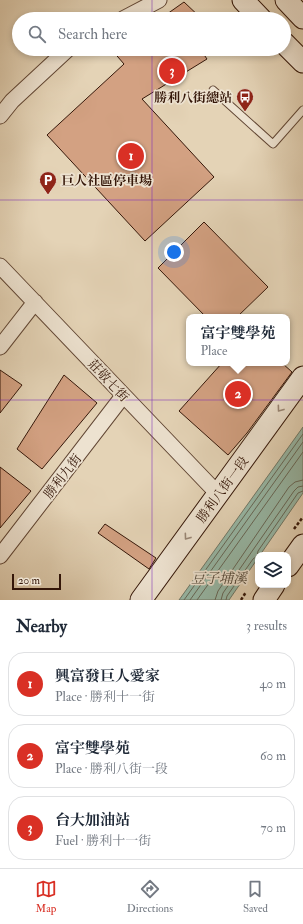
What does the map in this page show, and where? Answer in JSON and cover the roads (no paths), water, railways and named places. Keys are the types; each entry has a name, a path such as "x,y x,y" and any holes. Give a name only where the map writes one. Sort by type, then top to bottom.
{"street":[{"path":"136,12 159,0"},
{"path":"243,0 254,12"},
{"path":"286,0 303,18"},
{"path":"291,50 303,62"},
{"path":"0,116 12,101 60,56"},
{"name":"莊敬七街","path":"0,266 218,494"},
{"path":"0,348 35,302"},
{"name":"勝利八街一段","path":"141,600 303,377"},
{"name":"勝利九街","path":"0,556 123,396"},
{"path":"264,600 272,588"}],"lane":[{"path":"214,90 273,144 303,110"}],"water":[{"name":"豆子埔溪","path":"303,427 303,493 262,552 255,552 255,562 229,600 179,600"}],"place":[{"name":"台大加油站","path":"172,71"},
{"name":"勝利八街總站","path":"245,112"},
{"name":"興富發巨人愛家","path":"131,156"},
{"name":"巨人社區停車場","path":"48,195"},
{"name":"富宇雙學苑","path":"238,394"}]}
